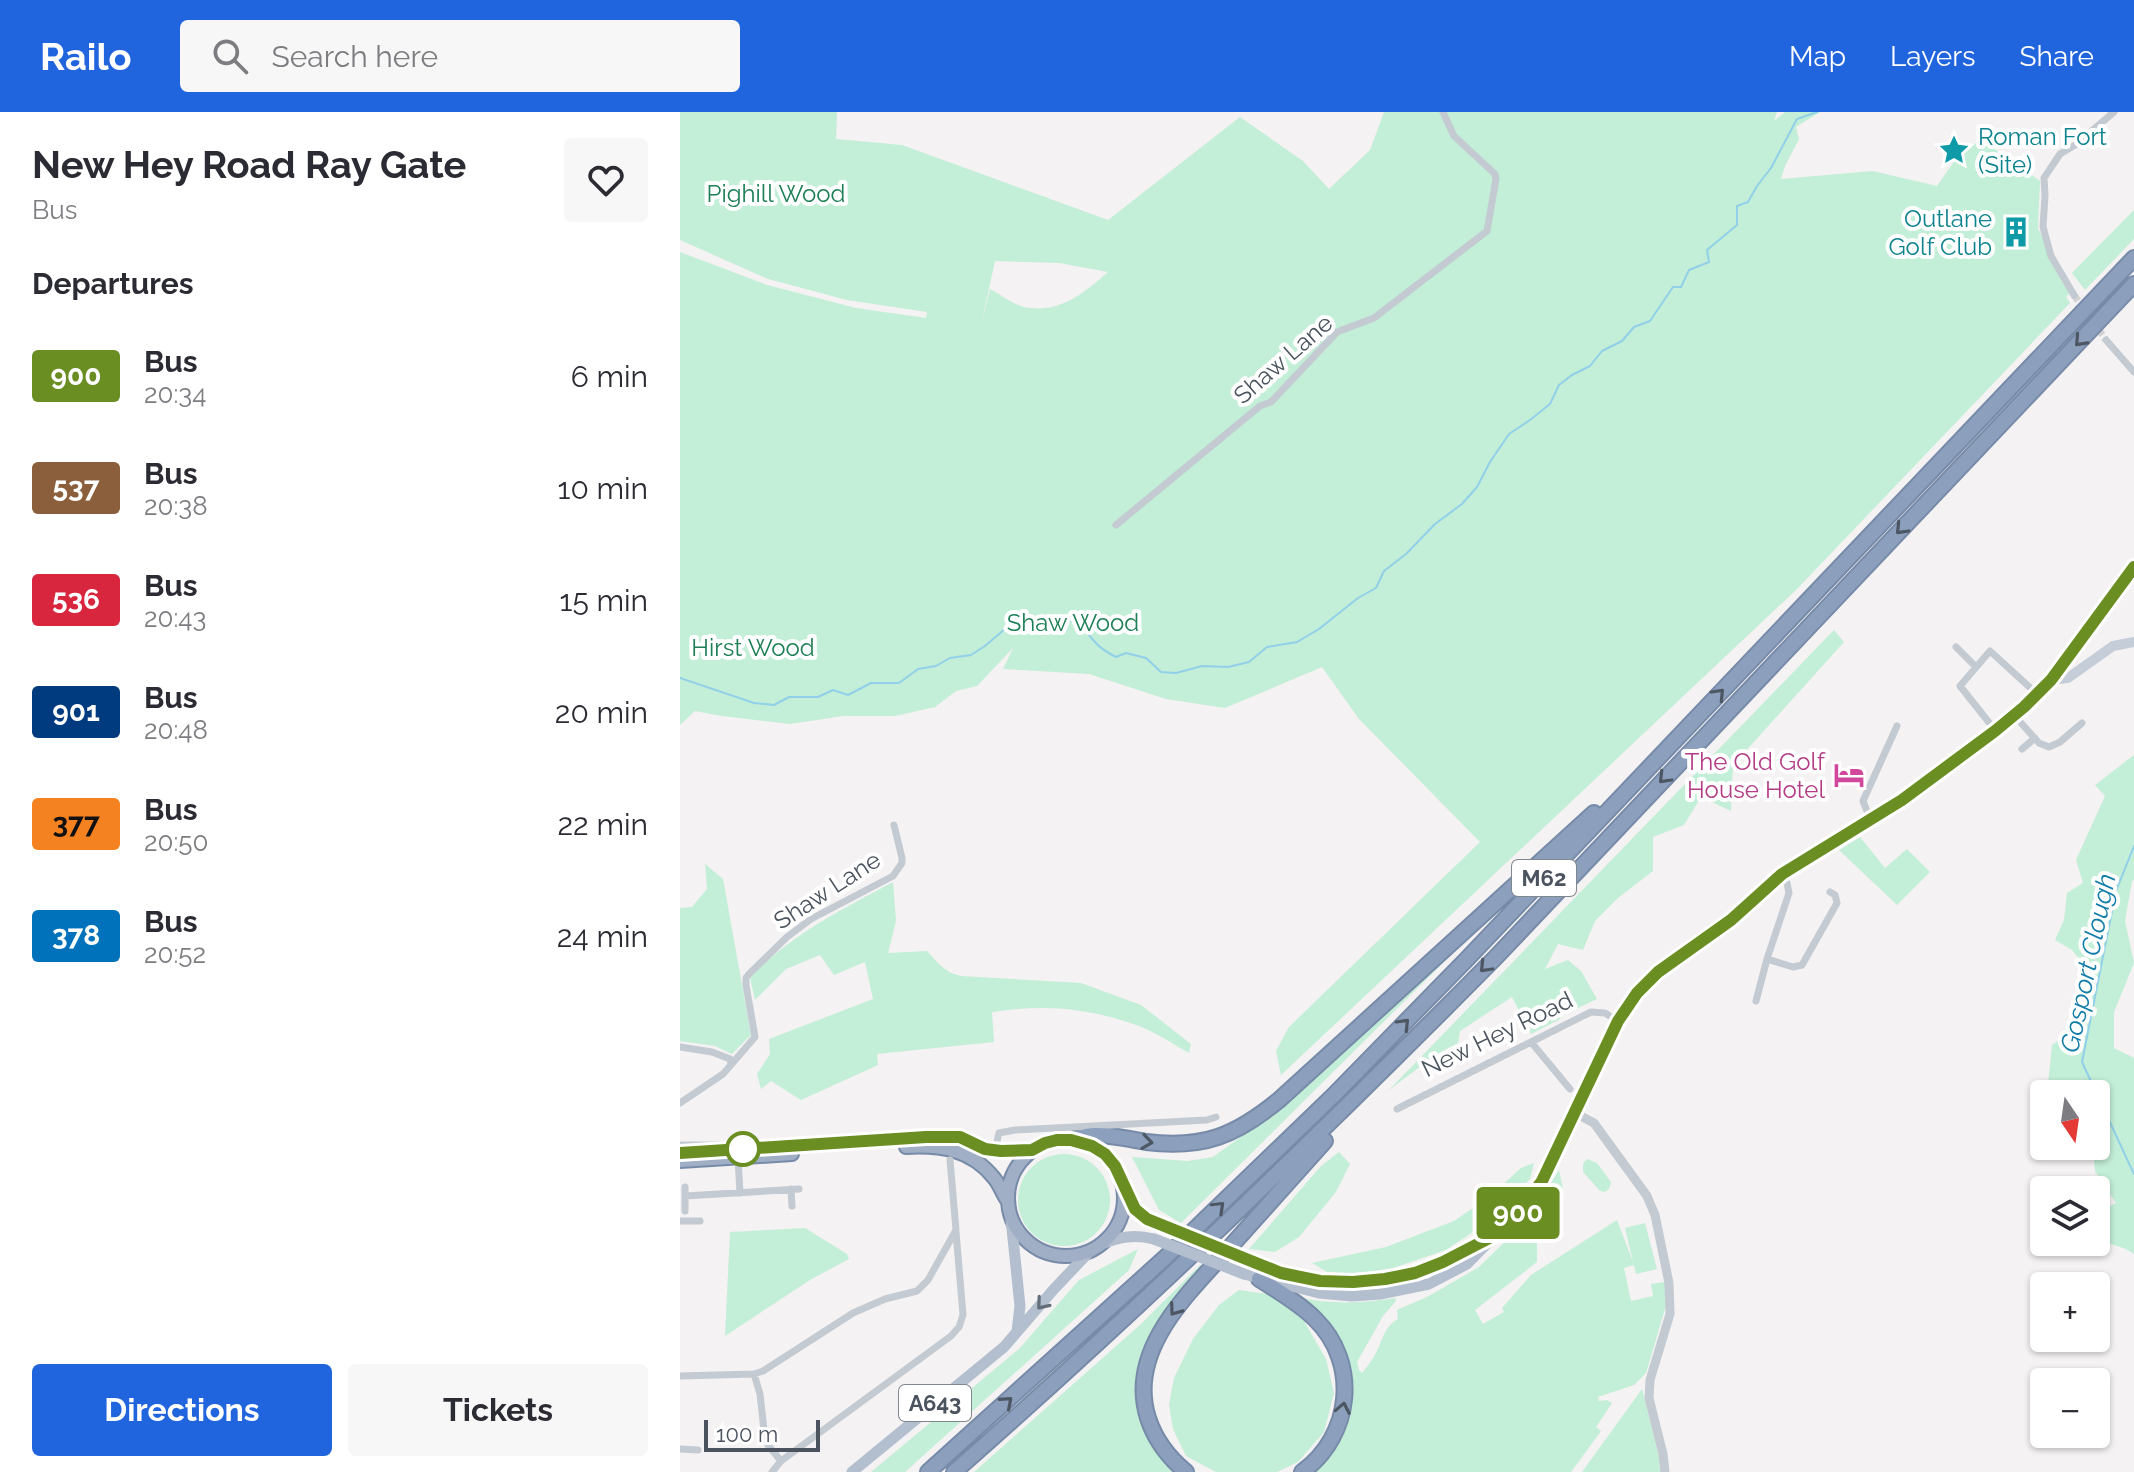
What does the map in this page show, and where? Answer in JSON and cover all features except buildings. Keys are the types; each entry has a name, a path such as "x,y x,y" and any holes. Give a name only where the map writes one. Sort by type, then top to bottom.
{"highway":[{"name":"M62","path":"928,1472 1100,1318 1333,1096 1477,949 2134,258"},
{"name":"M62","path":"954,1472 1046,1392 1175,1272 1412,1042 2134,284"},
{"path":"1007,1200 1016,1168 1032,1150 1045,1143 1094,1135 1187,1144 1228,1135 1262,1114 1682,733"},
{"path":"1186,1472 1165,1452 1146,1412 1144,1380 1158,1336 1180,1302 1412,1042"},
{"path":"680,1153 926,1137 960,1137 985,1149 1032,1150"},
{"path":"680,1161 922,1146 962,1151 993,1176 1007,1200 1011,1219 1027,1242 1055,1255 1074,1255 1096,1247 1112,1234 1124,1203 1121,1181 1115,1166 1105,1154 1092,1146 1071,1140"},
{"path":"993,1176 995,1150"},
{"path":"1259,1279 1294,1301 1315,1319 1335,1347 1344,1379 1345,1398 1338,1427 1322,1455 1302,1472"}],"main road":[{"path":"1096,1247 1119,1237 1137,1235 1259,1279 1319,1293 1352,1296 1429,1284 1467,1264 1522,1208 1542,1181 1618,1021 1637,993 1658,972 1731,920 1782,874 1902,800 2014,715 2051,680 2134,567"},
{"path":"2051,680 2068,678 2113,646 2134,642"},
{"path":"1121,1181 1135,1209 1147,1219 1281,1273 1320,1281 1353,1282 1415,1273 1499,1233"},
{"path":"1011,1219 1020,1306 1017,1333"},
{"name":"A643","path":"852,1472 990,1359 1096,1247"}],"street":[{"name":"Shaw Lane","path":"1116,525 1260,406 1271,402 1337,332 1374,318 1487,231 1495,174 1454,136 1443,112"},
{"path":"2074,295 2051,256 2043,227 2044,178 2060,154 2114,112"},
{"path":"2106,340 2134,372"},
{"path":"1956,647 1976,667"},
{"path":"1995,731 1960,686 1990,651 2037,694"},
{"path":"2014,715 2039,743 2049,747 2060,742 2082,723"},
{"path":"1870,819 1863,801 1897,726"},
{"path":"2072,731 2081,741"},
{"path":"2022,749 2035,738"},
{"name":"Shaw Lane","path":"731,1064 755,1037 746,978 769,952 811,919 893,876 902,863 894,825"},
{"path":"1756,1001 1789,893 1782,874"},
{"path":"1767,959 1793,967 1802,965 1837,903 1835,895 1830,892"},
{"name":"New Hey Road","path":"1397,1109 1591,1012 1605,1013 1618,1021"},
{"path":"1531,1042 1570,1089"},
{"path":"680,1047 712,1052 730,1059 731,1064 723,1074 680,1103"},
{"path":"1575,1113 1594,1123 1647,1196 1655,1215 1669,1283 1670,1314 1650,1380 1649,1398 1665,1472"},
{"path":"995,1150 999,1133 1015,1130 1207,1120 1216,1117"},
{"path":"680,1145 788,1147"},
{"path":"738,1158 740,1193"},
{"path":"772,1472 781,1461 959,1327 963,1315 950,1160"},
{"path":"685,1211 685,1191 740,1193 795,1189 792,1206"},
{"path":"680,1221 700,1221"},
{"path":"680,1376 754,1374 763,1371 868,1305 917,1291 928,1280 956,1230"},
{"path":"754,1374 760,1394 765,1439 781,1461"},
{"path":"680,1449 698,1450"}],"green space":[{"name":"Outlane Golf Club","path":"680,112 837,112 836,139 902,145 1108,220 1240,117 1303,161 1329,189 1370,150 1384,112 1777,112 1774,121 1785,112 1820,112 1796,127 1799,139 1781,179 1873,171 1937,186 1967,143 1989,145 2040,181 2038,228 2070,293 2066,297 2070,303 1797,589 1281,1075 1276,1051 1289,1027 1480,842 1359,719 1322,667 1225,708 1166,699 1089,674 1003,669 1013,648 977,686 956,691 935,707 895,716 843,716 790,724 695,711 680,725 680,252 767,285 856,308 926,318 927,312 847,300 768,279 680,240","holes":["995,261 1059,263 1108,272 1080,295 1048,308 1020,306 990,289 981,325"]},
{"path":"2134,210 2134,239 2085,290 2072,273"},
{"path":"1834,630 1844,642 1733,765 1731,811 1701,797 1684,825 1653,837 1653,871 1618,898 1595,921 1583,950 1558,944 1545,969 1568,960 1581,971 1597,999 1531,1034 1512,997 1460,1031 1458,1043 1437,1054 1389,1090"},
{"path":"2134,755 2134,880 2125,921 2134,963 2114,1012 2114,1048 2134,1058 2134,1254 2110,1244 2110,1206 2116,1203 2110,1194 2110,1176 2098,1176 2095,1171 2094,1160 2110,1160 2110,1080 2048,1080 2052,1045 2077,1028 2090,973 2072,950 2055,940 2064,920 2067,893 2083,883 2076,860 2105,796 2095,785"},
{"path":"1860,837 1885,868 1907,849 1930,872 1897,905 1839,850"},
{"path":"705,864 723,879 751,1035 732,1054 715,1046 680,1041 680,908 692,907 707,889"},
{"path":"893,882 896,921 888,953 927,951 946,970 961,976 1081,983 1141,1005 1191,1044 1189,1053 1146,1029 1102,1015 1048,1008 1011,1010 992,1012 994,1042 877,1054 878,1065 801,1100 771,1081 761,1089 757,1074 770,1054 769,1039 873,999 865,962 834,975 820,955 786,969 755,1000 750,978 799,936"},
{"path":"1457,949 1181,1223 1159,1210 1132,1157 1188,1161 1213,1157 1263,1121"},
{"path":"1339,1152 1350,1164 1336,1192 1299,1237 1275,1252 1249,1249 1321,1166"},
{"path":"1064,1154 1082,1157 1097,1167 1107,1182 1110,1200 1107,1218 1097,1233 1082,1243 1064,1246 1046,1243 1031,1233 1021,1218 1018,1200 1021,1182 1031,1167 1046,1157"},
{"path":"1587,1159 1597,1163 1611,1182 1605,1192 1600,1191 1583,1172"},
{"path":"1534,1163 1530,1179 1492,1219 1446,1250 1393,1268 1356,1274 1327,1272 1312,1263 1386,1247 1454,1221 1489,1197 1521,1168"},
{"path":"1559,1170 1563,1189 1560,1212 1537,1234 1537,1262 1475,1310 1483,1324 1504,1312 1502,1308 1531,1275 1617,1220 1633,1262 1625,1228 1645,1223 1657,1269 1636,1274 1634,1265 1624,1268 1631,1301 1653,1296 1651,1284 1665,1282 1667,1302 1646,1373 1634,1385 1598,1397 1599,1401 1612,1403 1596,1427 1601,1431 1571,1472 1311,1472 1346,1422 1351,1383 1348,1367 1298,1297 1347,1302 1396,1298 1357,1362 1362,1373 1387,1329 1398,1319 1397,1310 1429,1296 1479,1267 1527,1220"},
{"path":"805,1228 847,1254 849,1259 810,1280 725,1336 730,1232"},
{"path":"1138,1249 1129,1270 905,1472 871,1472 1019,1349 1079,1280"},
{"path":"1200,1265 1207,1268 1166,1316 1142,1405 1180,1472 974,1472 1141,1324"},
{"path":"1239,1290 1273,1295 1304,1321 1326,1359 1334,1393 1324,1432 1298,1462 1277,1472 1216,1472 1186,1456 1173,1429 1169,1405 1174,1378 1193,1339 1219,1305"},
{"path":"1642,1389 1661,1472 1582,1472"}],"waterway":[{"path":"680,678 754,703 774,705 789,697 818,697 833,690 848,695 871,683 899,683 918,669 936,666 950,658 971,655 1020,616 1037,623 1063,620 1077,623 1107,652 1116,657 1126,653 1146,658 1161,672 1176,673 1202,666 1228,667 1249,662 1267,647 1297,642 1376,588 1384,571 1406,554 1435,524 1462,504 1477,487 1509,434 1550,404 1559,385 1590,366 1602,351 1622,341 1634,327 1650,321 1673,287 1681,287 1689,270 1709,262 1707,250 1737,225 1737,206 1748,202 1771,168 1797,119 1817,112"},
{"name":"Gosport Clough","path":"2134,846 2116,891 2082,1062 2134,1174"}],"tunnel":[{"path":"2074,295 2106,340"}],"bus line":[{"name":"900","path":"680,1153 926,1137 960,1137 985,1149 1001,1151 1032,1150 1045,1143 1071,1140 1092,1146 1105,1154 1115,1166 1135,1209 1147,1219 1281,1273 1320,1281 1353,1282 1415,1273 1443,1262 1499,1233 1542,1181 1618,1021 1637,993 1658,972 1731,920 1782,874 1931,780 2024,707 2051,680 2134,567"}],"place":[{"name":"Roman Fort (Site)","path":"1954,150"},
{"name":"Outlane Golf Club","path":"2016,232"},
{"name":"The Old Golf House Hotel","path":"1849,775"}],"park label":[{"name":"Pighill Wood","path":"776,193"},
{"name":"Shaw Wood","path":"1073,622"},
{"name":"Hirst Wood","path":"753,647"}]}
